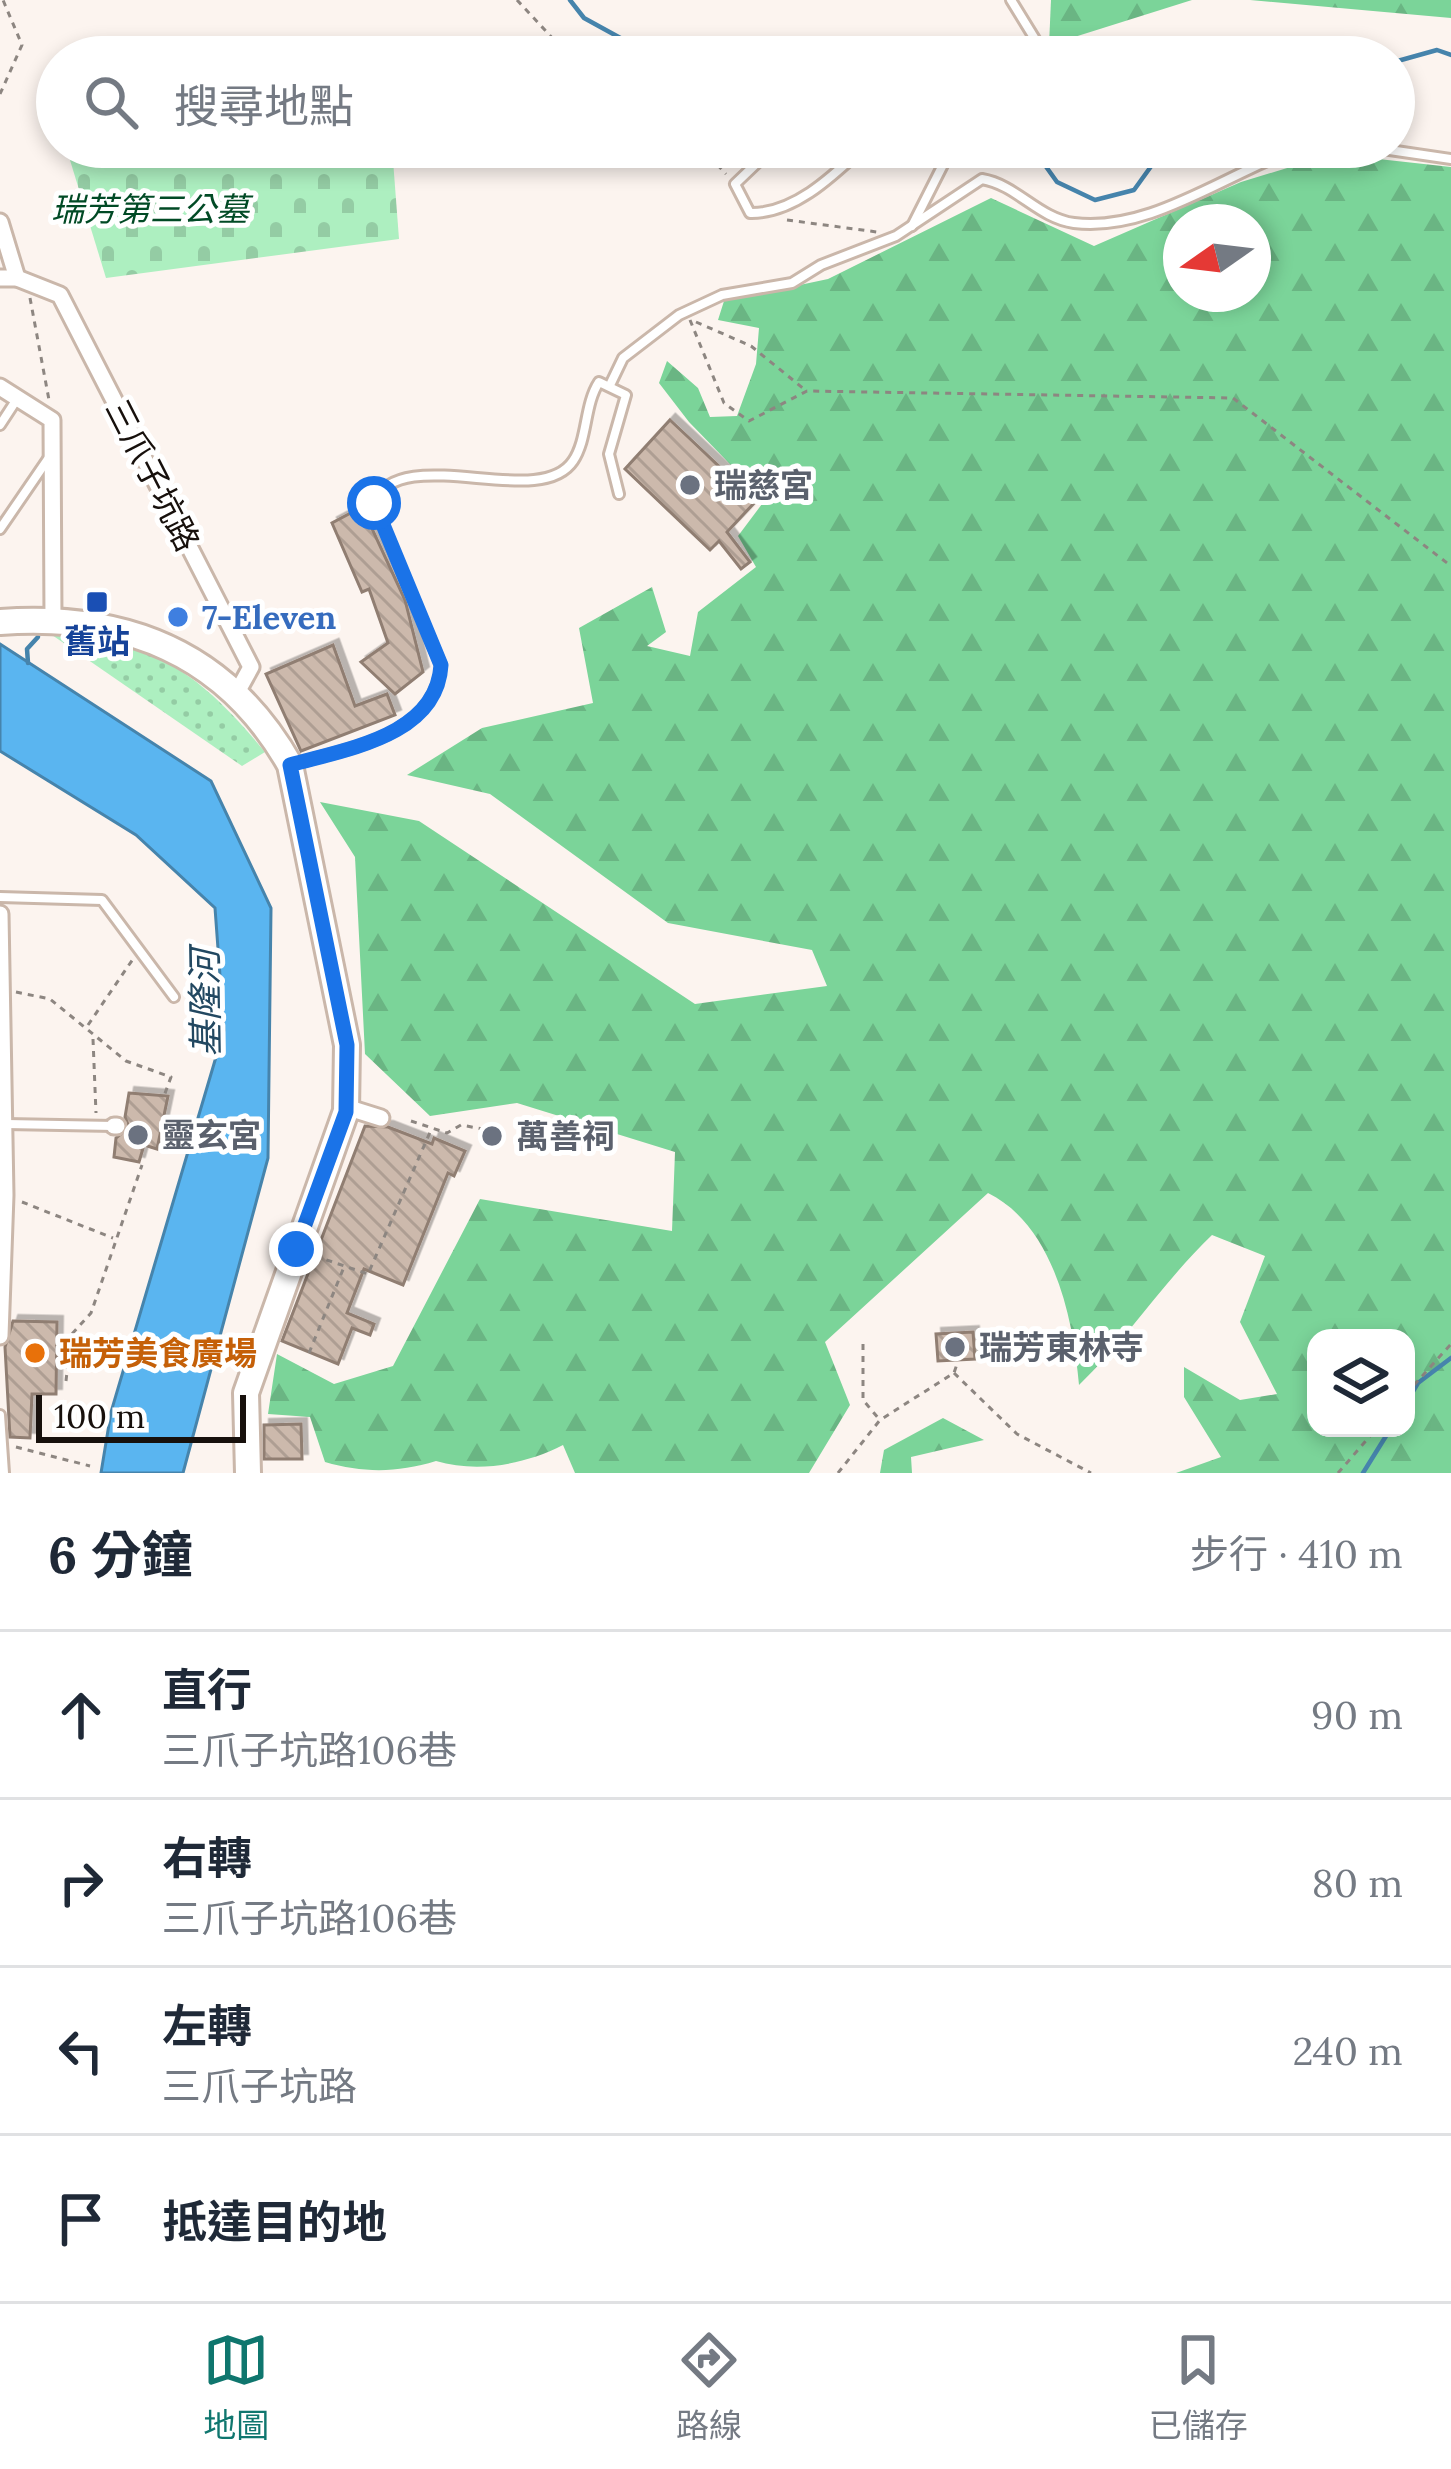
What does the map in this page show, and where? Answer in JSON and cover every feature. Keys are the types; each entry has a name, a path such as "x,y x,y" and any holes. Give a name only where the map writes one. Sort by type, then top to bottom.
{"main road":[{"path":"1,614 52,618 160,641 212,672 275,739 290,765 347,1045 346,1107 246,1394 248,1473"}],"street":[{"path":"0,222 9,278"},
{"name":"三爪子坑路","path":"9,278 60,295 245,654 250,667 235,696"},
{"path":"0,387 52,419 52,618"},
{"path":"0,914 5,1195 0,1336"},
{"path":"346,1107 381,1118"}],"lane":[{"path":"1011,0 1033,36"},
{"path":"1415,154 1451,159"},
{"path":"752,168 735,184 750,213 773,214 839,168"},
{"path":"911,228 941,168"},
{"path":"611,383 623,358 722,295 792,283 821,265 911,228 982,178 1000,182 1047,214 1075,223 1122,220 1160,208 1242,168"},
{"path":"290,765 363,745 410,722 431,703 440,683 441,665 374,503 380,489 395,479 436,475 494,482 560,470 572,463 591,394 599,382 611,383 626,394 609,454 619,494"},
{"path":"0,425 17,399"},
{"path":"0,529 52,453"},
{"path":"0,897 102,900 174,997"},
{"path":"2,1124 109,1126"},
{"path":"0,1414 4,1473"}],"path":[{"path":"0,94 22,44 3,0"},
{"path":"517,0 550,36"},
{"path":"720,168 735,184"},
{"path":"773,214 796,224 832,223 896,236"},
{"path":"9,278 35,305 52,419"},
{"path":"690,314 751,346 807,392"},
{"path":"690,314 724,403 749,421 807,392 1233,398 1451,566"},
{"path":"87,1027 138,952"},
{"path":"2,990 50,999 126,1061 171,1078 164,1096"},
{"path":"93,1034 109,1126"},
{"path":"411,1121 431,1130 488,1130"},
{"path":"296,1249 368,1274 431,1130"},
{"path":"66,1381 70,1335 92,1313 142,1165"},
{"path":"5,1195 115,1238"},
{"path":"309,1353 344,1267"},
{"path":"863,1344 863,1400 880,1420"},
{"path":"1415,1384 1451,1344"},
{"path":"838,1473 880,1420 954,1373 957,1364"},
{"path":"954,1373 1017,1434 1091,1473"},
{"path":"1338,1473 1369,1437"},
{"path":"3,1442 90,1466"}],"green space":[{"path":"1051,0 1192,0 1078,36 1049,36"},
{"path":"1250,0 1451,0 1451,18"},
{"path":"1415,163 1451,167 1451,1473 1176,1473 1221,1457 1184,1397 1184,1367 1240,1400 1277,1394 1240,1322 1265,1256 1212,1235 1079,1385 1056,1275 1029,1227 988,1193 825,1342 850,1405 809,1473 575,1473 563,1445 532,1458 484,1466 436,1461 380,1470 325,1462 310,1417 268,1414 277,1354 334,1384 393,1366 480,1199 672,1231 675,1152 517,1103 430,1116 365,1054 355,857 320,802 419,821 695,1004 827,986 812,950 668,923 490,794 407,775 482,728 593,703 579,628 652,587 666,632 647,646 690,656 698,612 756,567 738,536 765,500 689,422 659,383 667,361 698,388 710,417 737,416 756,364 759,328 718,320 724,301 828,279 991,198 1094,246 1163,216 1163,312 1271,312 1271,204 1190,204 1287,168 1415,168"},
{"name":"瑞芳第三公墓","path":"72,168 394,168 399,239 106,278"},
{"path":"52,635 120,645 174,666 219,702 265,752 242,766"},
{"path":"943,1418 984,1440 911,1457 912,1473 880,1473 884,1450"}],"water":[{"path":"0,644 211,781 271,908 268,1158 183,1473 101,1473 111,1412 224,1030 215,908 136,835 0,751"}],"building":[{"name":"瑞慈宮","path":"670,420 756,501 727,532 750,562 741,569 719,541 710,550 625,469"},
{"path":"362,507 405,600 423,672 395,694 361,662 388,643 369,589 362,592 332,523"},
{"path":"333,645 355,706 387,694 395,715 301,751 266,674"},
{"name":"靈玄宮","path":"129,1093 168,1096 157,1149 144,1145 139,1162 114,1157 116,1138 129,1127 125,1117"},
{"path":"365,1126 388,1127 432,1144 434,1138 465,1151 454,1176 448,1173 403,1285 364,1269 347,1313 374,1324 370,1335 352,1328 338,1364 282,1341"},
{"name":"瑞芳美食廣場","path":"13,1321 57,1322 56,1394 32,1394 30,1438 10,1437 5,1347"},
{"name":"瑞芳東林寺","path":"973,1332 975,1359 938,1361 936,1334"},
{"path":"301,1424 302,1459 264,1459 264,1425"}],"waterway":[{"path":"570,0 584,18 617,36"},
{"path":"1415,56 1437,50 1451,55"},
{"path":"1047,168 1057,182 1095,200 1134,190 1150,168"},
{"path":"28,663 27,649 38,637"},
{"path":"1415,1388 1451,1358"},
{"path":"1363,1473 1385,1437"}],"place":[{"name":"瑞慈宮","path":"690,485"},
{"name":"舊站","path":"97,602"},
{"name":"7-Eleven","path":"178,617"},
{"name":"靈玄宮","path":"138,1135"},
{"name":"萬善祠","path":"492,1136"},
{"name":"瑞芳東林寺","path":"955,1347"},
{"name":"瑞芳美食廣場","path":"35,1353"}],"route":[{"path":"296,1249 346,1112 347,1045 290,765 363,745 410,722 431,703 440,683 441,665 374,503"}],"water label":[{"name":"基隆河","path":"205,1003"}]}
